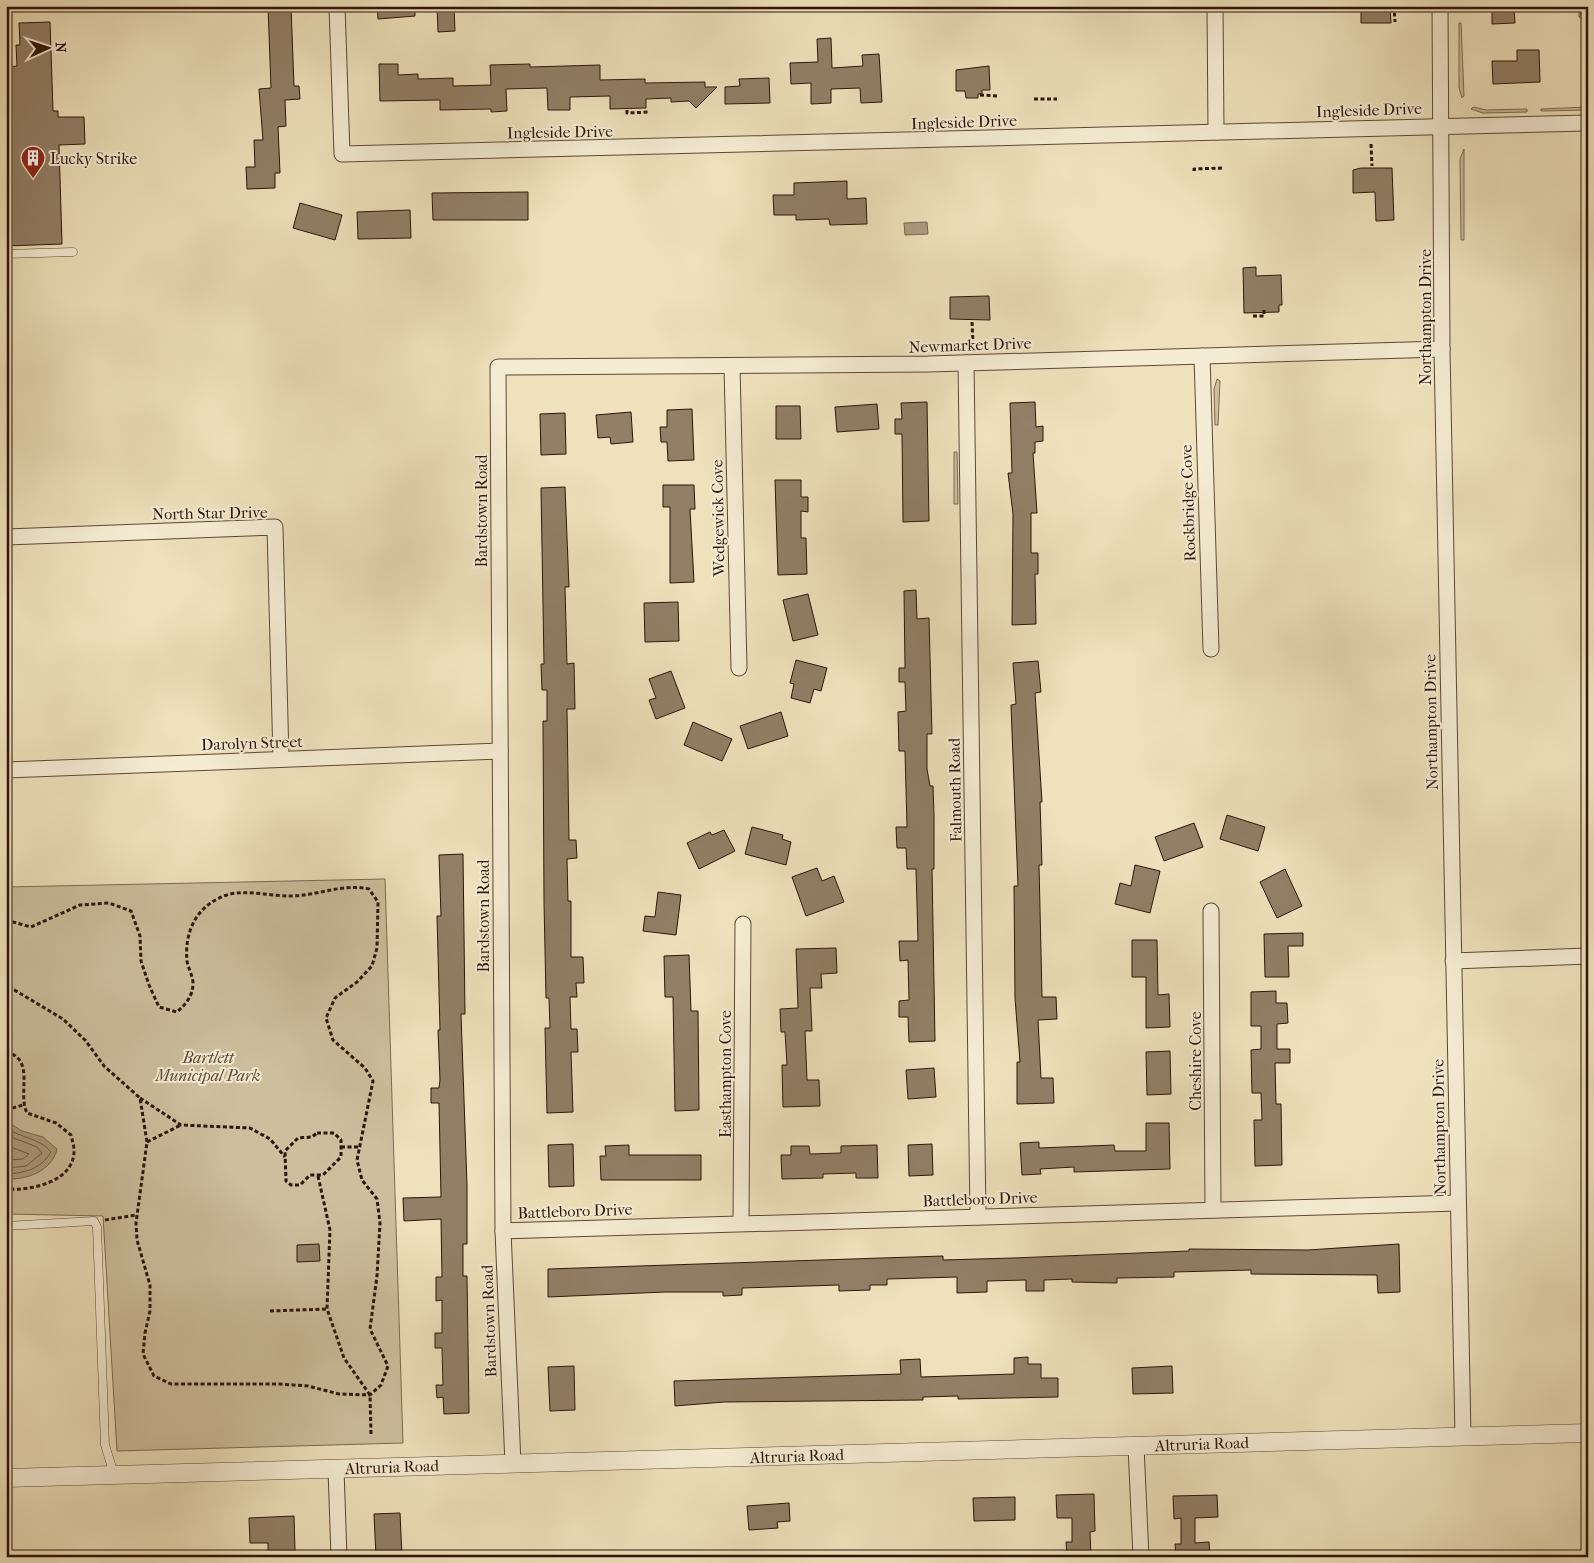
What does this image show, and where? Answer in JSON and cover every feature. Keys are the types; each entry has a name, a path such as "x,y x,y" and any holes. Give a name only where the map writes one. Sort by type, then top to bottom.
{"street":[{"name":"Ingleside Drive","path":"337,6 342,154 1588,123"},
{"path":"1215,6 1216,132"},
{"name":"Northampton Drive","path":"1440,6 1442,349 1463,1437"},
{"name":"Newmarket Drive","path":"498,367 966,363 1442,349"},
{"name":"Rockbridge Cove","path":"1202,356 1211,649"},
{"name":"Falmouth Road","path":"966,363 978,1217"},
{"name":"Wedgewick Cove","path":"732,366 739,668"},
{"name":"Bardstown Road","path":"498,367 503,1230 513,1464"},
{"name":"North Star Drive","path":"6,537 275,527 281,759"},
{"name":"Darolyn Street","path":"6,770 500,751"},
{"name":"Cheshire Cove","path":"1212,912 1213,1210"},
{"name":"Easthampton Cove","path":"741,1224 743,924"},
{"path":"1453,961 1588,956"},
{"name":"Battleboro Drive","path":"503,1230 1458,1203"},
{"name":"Altruria Road","path":"6,1478 1588,1433"},
{"path":"1136,1446 1141,1557"},
{"path":"336,1469 339,1557"}],"lane":[{"path":"6,254 73,252"},
{"path":"6,1226 94,1221 97,1227 104,1445 114,1475"}],"path":[{"path":"1394,6 1395,22"},
{"path":"980,95 998,96"},
{"path":"1034,99 1057,99"},
{"path":"627,110 627,113 650,112"},
{"path":"1371,144 1372,166"},
{"path":"1194,171 1194,168 1222,168"},
{"path":"1253,316 1264,316 1264,308"},
{"path":"972,322 973,345"},
{"path":"6,920 31,926 80,905 109,903 131,911 140,936 142,961 149,985 159,1007 177,1012 188,1002 193,982 187,963 186,944 191,924 201,911 213,901 231,894 304,896 352,886 369,890 378,902 377,948 372,966 357,982 335,998 326,1018 333,1040 365,1068 373,1081 357,1160 362,1180 377,1199 380,1223 377,1276 370,1330 388,1366 381,1385 370,1395 339,1394 308,1386 279,1384 171,1384 154,1376 144,1354 145,1333 150,1311 150,1285 138,1240 136,1215 148,1142 140,1098"},
{"path":"6,985 63,1019 85,1040 104,1066 140,1098 182,1125"},
{"path":"6,1052 14,1054 22,1063 25,1079 23,1105 27,1113 56,1123 71,1135 74,1152 68,1169 53,1180 38,1186 6,1189"},
{"path":"6,1110 23,1105"},
{"path":"148,1142 182,1125 250,1128 270,1139 285,1157"},
{"path":"317,1133 334,1133 340,1140 341,1147 341,1157 323,1175 310,1175 300,1185 291,1185 286,1181 285,1151 298,1138 312,1138 317,1133"},
{"path":"341,1147 360,1147"},
{"path":"318,1176 330,1230 326,1308 344,1358 370,1395 371,1434"},
{"path":"94,1221 136,1215"},
{"path":"270,1311 326,1308"}],"green space":[{"path":"1459,23 1461,23 1464,96 1462,98 1459,88"},
{"path":"1473,107 1486,110 1527,109 1527,112 1483,113 1471,109"},
{"path":"1588,107 1588,110 1541,111 1541,109"},
{"path":"1464,149 1464,240 1461,240 1460,159"},
{"path":"1217,379 1220,381 1218,425 1215,425 1214,389"},
{"path":"954,452 957,452 958,504 954,504"},
{"name":"Bartlett Municipal Park","path":"385,879 403,1443 117,1451 103,1216 6,1214 6,887"}],"water":[{"path":"1579,6 1588,6 1586,20 1579,17"},
{"path":"927,222 928,234 905,235 904,223"},
{"path":"6,1121 22,1131 43,1137 57,1149 50,1163 38,1173 22,1178 6,1179"}],"building":[{"path":"268,6 291,6 294,86 299,86 300,99 285,100 286,126 278,127 280,173 275,173 275,188 247,189 246,167 255,167 254,140 263,140 259,89 271,88"},
{"path":"377,6 415,6 415,16 378,19"},
{"path":"437,6 454,6 455,31 438,32"},
{"path":"1390,6 1391,23 1361,23 1361,7"},
{"path":"1492,6 1514,6 1515,23 1492,24"},
{"name":"Lucky Strike","path":"50,22 53,111 58,111 58,117 84,117 85,144 59,145 62,244 6,246 6,67 17,66 16,45 20,45 19,23"},
{"path":"831,38 832,68 863,66 862,55 879,54 882,102 861,103 860,88 831,89 831,103 811,104 811,83 791,84 790,63 818,62 817,39"},
{"path":"1517,50 1539,50 1540,82 1493,84 1492,61 1517,61"},
{"path":"379,64 398,64 398,75 418,74 418,79 453,78 453,86 491,85 490,65 530,64 530,67 600,65 600,80 645,79 645,83 705,82 705,87 717,87 696,108 689,101 671,102 671,98 646,99 646,108 610,109 610,96 570,97 570,110 548,110 547,88 506,89 507,111 491,112 491,109 440,110 440,100 380,101"},
{"path":"989,66 990,90 982,90 982,94 978,94 978,98 966,98 965,91 956,91 956,70"},
{"path":"769,78 770,103 725,104 725,87 740,86 739,79"},
{"path":"1361,168 1392,168 1394,220 1376,221 1375,192 1353,193 1353,170"},
{"path":"847,181 847,199 866,198 867,224 830,225 829,219 796,220 796,215 774,215 773,195 794,195 794,183"},
{"path":"528,192 528,220 433,220 432,193"},
{"path":"300,203 342,215 335,240 293,228"},
{"path":"410,210 411,238 358,239 357,212"},
{"path":"1256,267 1256,276 1281,275 1282,305 1279,305 1279,312 1244,313 1243,268"},
{"path":"989,296 990,320 950,319 950,297"},
{"path":"927,402 929,521 903,522 902,434 895,434 895,419 902,419 901,403"},
{"path":"1035,402 1036,427 1043,426 1043,441 1035,442 1035,453 1033,453 1037,513 1031,513 1031,553 1038,553 1038,574 1035,574 1036,624 1012,625 1013,514 1008,473 1012,473 1010,403"},
{"path":"877,404 879,429 837,432 835,407"},
{"path":"776,406 800,406 801,439 776,439"},
{"path":"692,409 694,460 668,461 667,442 661,442 660,427 667,427 667,410"},
{"path":"631,412 633,442 611,444 610,437 598,438 596,415"},
{"path":"565,413 566,454 541,455 540,414"},
{"path":"775,480 801,480 801,497 808,497 808,512 801,511 801,538 806,538 807,574 778,575"},
{"path":"663,485 694,485 695,509 690,509 694,582 670,583 670,507 663,507"},
{"path":"565,487 569,587 565,587 567,664 574,663 575,709 567,709 569,840 576,840 577,858 567,859 568,901 571,901 571,957 583,957 584,983 576,983 577,997 570,997 571,1029 577,1029 578,1052 571,1052 573,1112 547,1113 545,1028 550,1028 549,998 546,998 543,721 547,721 547,690 542,690 541,664 544,664 541,488"},
{"path":"916,590 917,619 929,618 932,734 927,734 927,769 930,786 933,786 934,816 934,869 932,869 935,1041 909,1042 908,1017 899,1017 899,1001 909,1000 908,960 900,961 899,941 918,941 916,869 907,869 906,848 897,848 896,827 907,827 905,751 899,751 898,712 906,711 905,682 899,682 899,668 905,668 904,591"},
{"path":"808,594 818,635 793,641 783,600"},
{"path":"678,602 679,641 645,642 644,603"},
{"path":"796,660 827,668 821,691 814,689 810,703 791,698 794,684 790,683"},
{"path":"1038,661 1041,692 1035,693 1042,802 1040,802 1042,865 1039,865 1042,997 1056,997 1057,1019 1038,1020 1041,1078 1053,1078 1054,1103 1017,1104 1017,1062 1020,1062 1015,998 1014,886 1018,886 1011,705 1016,704 1013,663"},
{"path":"671,671 685,708 656,719 649,700 656,698 649,679"},
{"path":"781,712 788,736 748,749 740,726"},
{"path":"693,722 732,739 722,761 684,745"},
{"path":"1227,815 1265,827 1258,851 1220,839"},
{"path":"1194,823 1203,847 1164,861 1155,837"},
{"path":"752,827 783,835 782,839 791,842 786,865 745,854"},
{"path":"724,830 735,851 699,869 687,843 710,832 712,835"},
{"path":"463,854 465,1014 461,1014 467,1185 467,1244 463,1244 463,1276 467,1276 469,1413 444,1414 443,1397 437,1398 436,1385 443,1385 442,1348 435,1348 435,1333 442,1333 442,1300 436,1301 436,1277 442,1277 441,1219 404,1221 403,1198 441,1197 439,1103 431,1103 431,1088 439,1088 440,1080 437,916 441,916 439,855"},
{"path":"1135,865 1160,871 1150,913 1115,904 1120,883 1131,886"},
{"path":"817,868 822,881 834,876 844,902 806,916 792,877"},
{"path":"1285,869 1302,906 1277,918 1260,882"},
{"path":"658,892 681,895 676,935 643,931 645,916 655,917"},
{"path":"1303,933 1303,946 1288,946 1289,977 1265,977 1264,934"},
{"path":"1132,940 1157,940 1158,995 1169,994 1170,1027 1146,1028 1146,977 1132,977"},
{"path":"836,948 837,973 821,974 822,988 810,988 812,1031 805,1031 807,1080 819,1080 820,1106 783,1107 782,1065 787,1065 785,1032 781,1032 780,1009 798,1008 796,949"},
{"path":"689,955 691,1011 698,1011 699,1110 675,1111 673,997 665,997 664,956"},
{"path":"1276,991 1276,1003 1287,1003 1288,1023 1277,1024 1277,1049 1290,1049 1290,1063 1275,1063 1276,1104 1281,1104 1282,1165 1255,1166 1254,1120 1262,1120 1261,1093 1252,1093 1251,1050 1261,1049 1261,1026 1251,1026 1251,992"},
{"path":"1170,1051 1171,1094 1147,1095 1146,1052"},
{"path":"934,1068 936,1097 908,1099 906,1070"},
{"path":"1146,1123 1169,1123 1170,1169 1074,1172 1074,1167 1040,1169 1041,1174 1022,1175 1020,1143 1039,1142 1039,1148 1114,1145 1115,1151 1146,1151"},
{"path":"573,1144 574,1186 549,1187 548,1145"},
{"path":"932,1144 933,1175 909,1176 908,1145"},
{"path":"629,1145 629,1155 701,1155 701,1180 601,1180 600,1156 606,1156 605,1146"},
{"path":"877,1145 878,1178 856,1178 856,1173 823,1174 823,1178 782,1179 781,1155 791,1155 791,1146 809,1146 810,1154 841,1153 841,1146"},
{"path":"319,1244 320,1261 297,1262 297,1245"},
{"path":"1399,1244 1400,1292 1378,1293 1377,1275 1251,1274 1251,1270 1174,1272 1174,1277 1117,1278 1117,1283 1072,1282 1072,1279 1044,1280 1044,1291 1026,1291 1026,1280 987,1281 987,1292 957,1293 957,1277 887,1279 887,1285 870,1285 870,1290 839,1291 839,1285 742,1288 742,1295 723,1296 723,1292 665,1292 548,1297 548,1269 943,1256 943,1260 1013,1258 1189,1251 1189,1249 1308,1250"},
{"path":"1028,1357 1028,1364 1041,1364 1041,1378 1058,1378 1058,1397 958,1399 958,1396 923,1397 923,1400 724,1402 675,1406 674,1381 901,1374 900,1360 920,1359 921,1377 1014,1374 1014,1358"},
{"path":"574,1366 575,1410 550,1411 548,1367"},
{"path":"1172,1366 1173,1393 1133,1394 1132,1368"},
{"path":"1094,1494 1095,1531 1090,1532 1091,1557 1067,1557 1066,1542 1072,1542 1072,1518 1057,1518 1056,1495"},
{"path":"1217,1495 1218,1517 1195,1518 1195,1543 1209,1542 1210,1557 1176,1557 1175,1544 1181,1544 1181,1518 1174,1519 1173,1496"},
{"path":"1015,1497 1015,1520 974,1521 973,1498"},
{"path":"789,1503 790,1521 777,1522 778,1528 749,1530 747,1506"},
{"path":"400,1513 402,1557 376,1557 374,1514"},
{"path":"294,1516 295,1551 268,1552 268,1543 250,1543 249,1518"}],"place":[{"name":"Lucky Strike","path":"33,179"}]}
